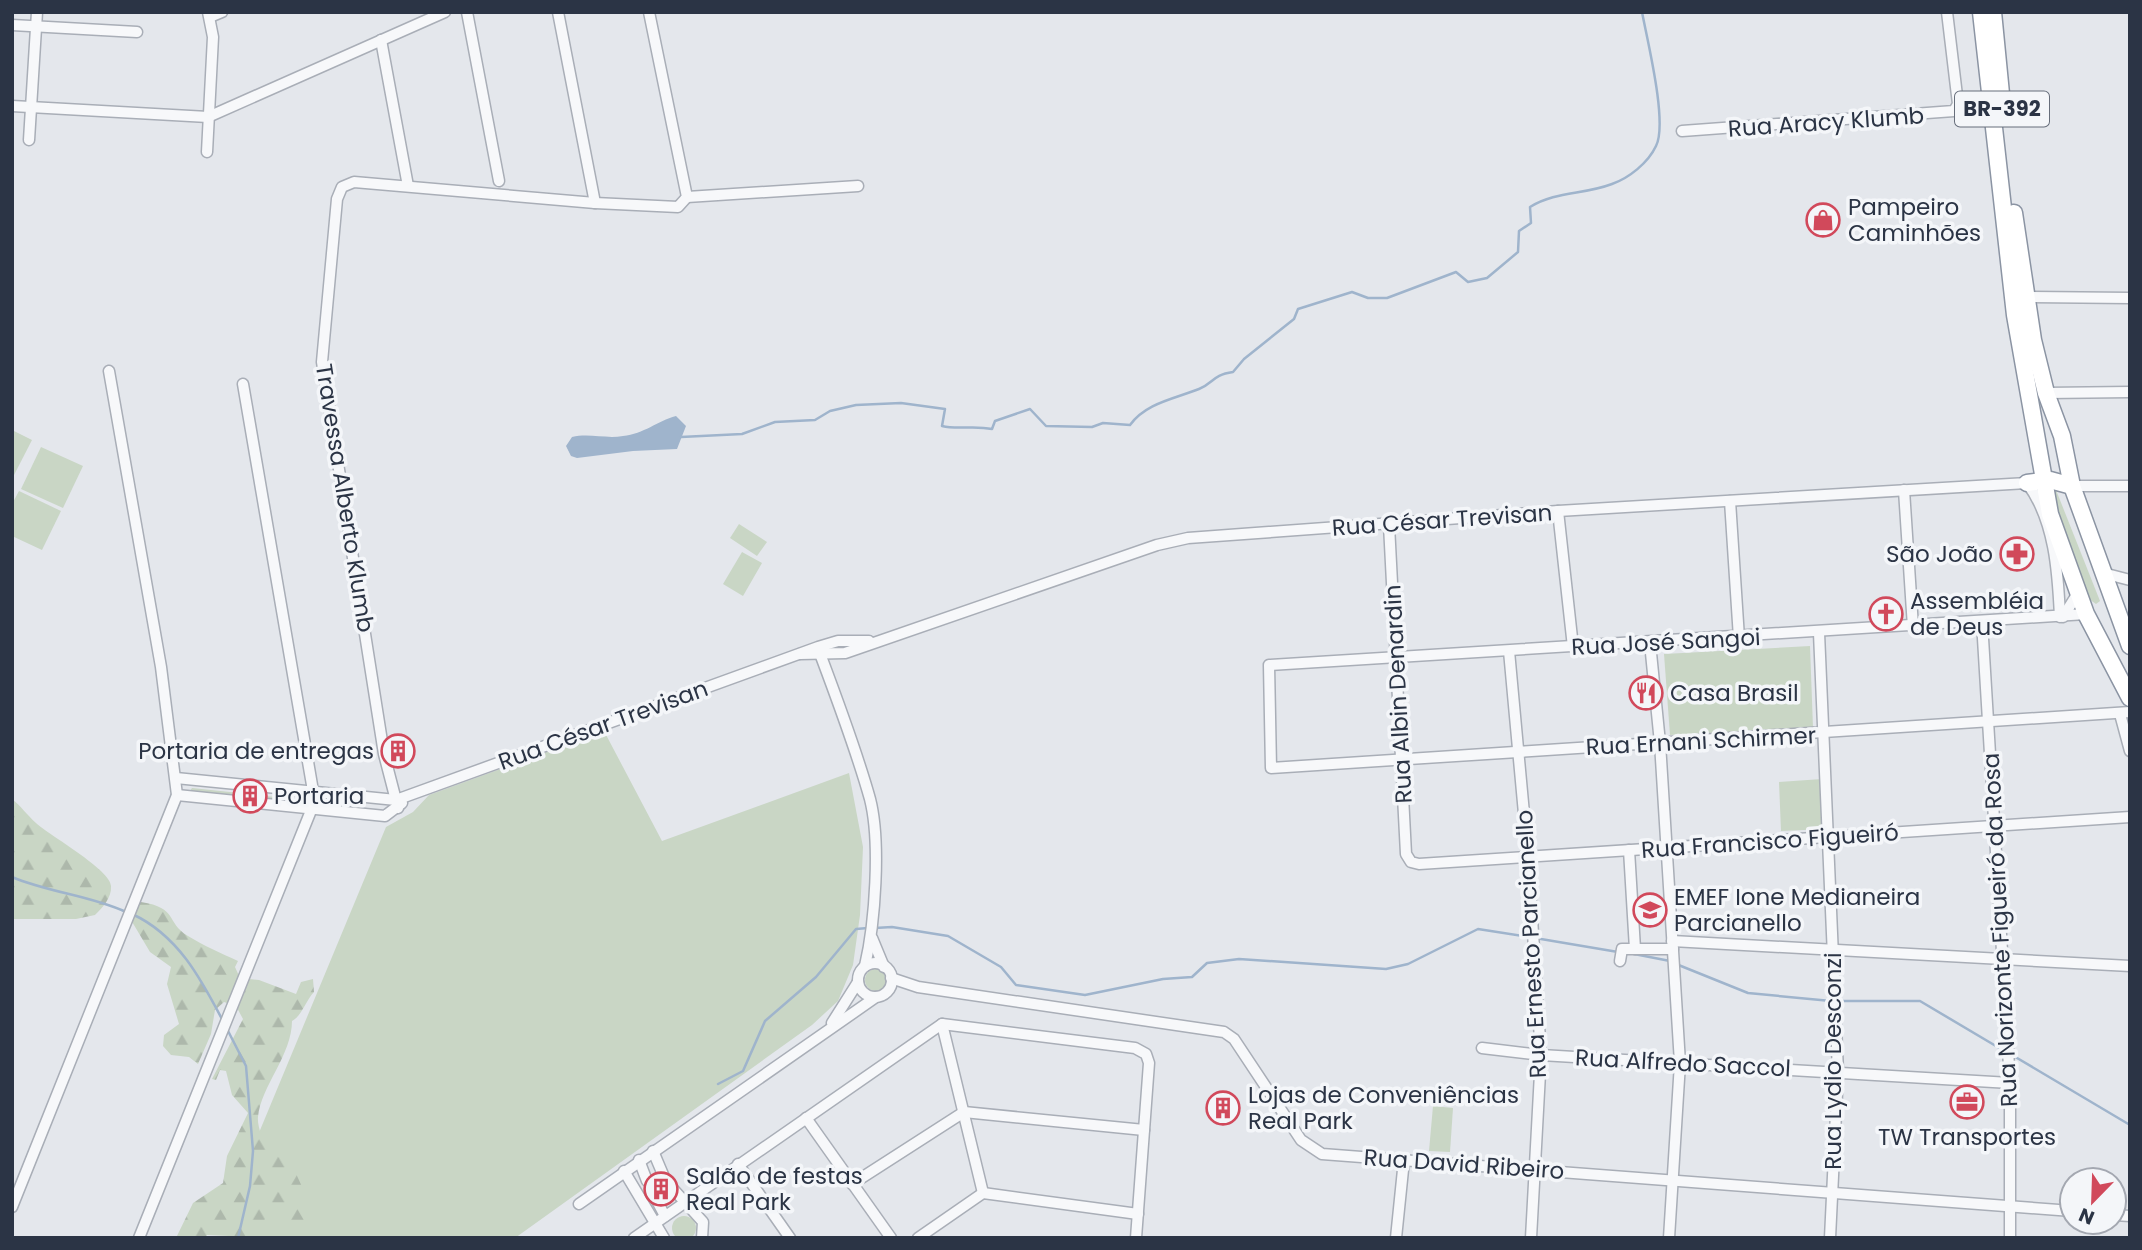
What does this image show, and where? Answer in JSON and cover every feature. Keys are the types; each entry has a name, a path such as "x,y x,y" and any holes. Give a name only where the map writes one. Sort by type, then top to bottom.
{"highway":[{"name":"BR-392","path":"1981,12 2015,315 2042,463 2101,569 2130,646"},
{"name":"BR-392","path":"1993,12 2013,206 2026,297 2046,393 2062,436 2056,486 2059,543 2086,614 2130,698"},
{"path":"2086,614 2112,598"}],"street":[{"path":"29,140 37,12"},
{"path":"207,152 214,37 209,15 222,12"},
{"path":"12,106 208,117 445,12"},
{"path":"467,12 499,181"},
{"path":"558,12 595,203"},
{"path":"649,12 687,197"},
{"name":"Rua Aracy Klumb","path":"1682,131 1954,111 1958,104 1947,12"},
{"path":"12,25 137,32"},
{"path":"381,40 408,186 668,209 678,207 687,197 858,186"},
{"name":"Travessa Alberto Klumb","path":"400,802 384,754 322,362 337,199 342,187 354,182 408,186"},
{"path":"2026,297 2130,298"},
{"path":"12,1206 177,795 161,667 109,371"},
{"path":"139,1238 312,808 314,794 243,384"},
{"path":"2046,393 2130,392"},
{"path":"2056,486 2035,494 2050,537 2058,573 2062,617"},
{"name":"Rua César Trevisan","path":"400,802 601,723 800,654 820,651 841,654 1167,542 1730,500 1904,490 2130,486"},
{"path":"1904,490 1913,627"},
{"path":"1730,500 1739,638"},
{"path":"1558,511 1573,648"},
{"name":"Rua Albin Denardin","path":"1389,525 1406,854 1411,862"},
{"path":"2101,569 2103,573 2128,580 2112,598"},
{"path":"2062,617 2078,593"},
{"name":"Rua José Sangoi","path":"1271,768 1269,665 1739,638 2086,614"},
{"name":"Rua Norizonte Figueiró da Rosa","path":"1982,622 2010,1083 2010,1238"},
{"name":"Rua Lydio Desconzi","path":"1819,633 1838,1072 1830,1238"},
{"path":"1650,643 1660,743 1679,1063 1669,1238"},
{"path":"820,651 870,801 874,829 872,937 858,982 830,1027"},
{"name":"Rua Ernesto Parcianello","path":"1509,651 1528,857 1541,1055 1531,1238"},
{"path":"2125,713 2130,751"},
{"name":"Rua Ernani Schirmer","path":"1271,768 2125,713"},
{"path":"176,779 400,802"},
{"path":"177,795 384,816 400,802"},
{"name":"Rua Francisco Figueiró","path":"1411,862 1419,864 2130,817"},
{"path":"1629,850 1635,949"},
{"path":"579,1204 830,1027 888,991 891,978 872,937"},
{"path":"1620,961 1622,949 1672,945 2130,966"},
{"path":"865,966 878,964 884,967"},
{"name":"Rua David Ribeiro","path":"891,978 918,987 1224,1032 1234,1039 1310,1148 1322,1154 2058,1210"},
{"path":"858,982 863,993 876,997"},
{"name":"Rua David Ribeiro","path":"888,991 918,987"},
{"path":"942,1024 983,1193"},
{"path":"634,1238 942,1024 1135,1048 1146,1054 1149,1063 1136,1238"},
{"name":"Rua Alfredo Saccol","path":"1482,1048 1541,1055 2010,1083"},
{"path":"852,1184 964,1112 1144,1130"},
{"path":"806,1118 891,1238"},
{"path":"653,1150 664,1177"},
{"path":"639,1160 650,1184"},
{"path":"1396,1238 1404,1160"},
{"path":"738,1164 790,1238"},
{"path":"624,1171 664,1238"},
{"path":"674,1190 703,1222 702,1238"},
{"path":"918,1238 983,1193 1138,1214"},
{"path":"659,1200 667,1214"}],"green space":[{"path":"12,430 32,440 12,479"},
{"path":"41,447 83,466 63,508 21,489"},
{"path":"2056,490 2100,601 2096,604 2089,599 2057,520 2053,492"},
{"path":"19,491 61,511 42,550 12,536 12,504"},
{"path":"739,524 767,542 757,556 730,538"},
{"path":"742,552 762,563 743,596 723,584"},
{"path":"1810,646 1813,728 1670,735 1664,654"},
{"path":"604,731 662,841 849,773 863,847 860,915 853,965 838,1001 812,1025 515,1238 242,1238 241,1176 386,827 413,812 429,795"},
{"path":"1822,779 1826,829 1781,831 1779,782"},
{"path":"192,788 307,802 193,793 190,791"},
{"path":"12,799 36,823 91,862 108,879 111,886 110,895 95,915 76,919 12,919"},
{"path":"141,902 161,908 188,936 238,961 235,967 240,978 259,980 296,994 301,982 313,979 314,992 292,1021 287,1046 260,1105 258,1121 266,1149 291,1163 318,1221 288,1222 268,1202 268,1213 262,1225 270,1238 207,1235 205,1238 176,1238 193,1203 223,1183 227,1156 248,1113 232,1095 226,1071 220,1070 216,1080 212,1079 243,1019 236,1006 224,1002 215,1010 211,1034 198,1064 189,1057 171,1055 163,1046 164,1035 179,1024 167,984 171,967 150,952 128,915"},
{"path":"876,969 884,972 887,980 884,988 876,991 868,988 865,980 868,972"},
{"path":"1433,1106 1453,1108 1450,1152 1429,1151"},
{"path":"684,1216 695,1223 696,1228 689,1239 684,1240 673,1233 672,1228 679,1217"}],"water":[{"path":"676,416 686,426 677,449 577,458 571,456 566,446 572,437 631,435"}],"waterway":[{"path":"681,437 742,434 775,422 815,420 830,411 856,405 901,403 945,409 942,426 948,427 992,429 995,421 1030,409 1046,426 1092,427 1103,423 1130,425 1144,411 1233,372 1244,359 1294,319 1298,309 1352,292 1368,298 1387,298 1456,272 1468,282 1487,278 1518,252 1519,231 1531,223 1530,207 1550,198 1618,181 1631,174 1653,152 1659,135 1660,119 1642,12"},
{"path":"12,877 126,912"},
{"path":"132,914 163,934 175,946 197,974 223,1021"},
{"path":"875,928 892,927 948,936 1001,967 1016,985 1085,995 1163,979 1192,977 1207,963 1239,959 1386,969 1408,964 1478,929 1529,937"},
{"path":"718,1084 743,1071 765,1021 816,977 856,929 868,928"},
{"path":"1535,938 1618,952"},
{"path":"1629,953 1670,961"},
{"path":"1676,964 1748,993 1831,1001"},
{"path":"1838,1001 1920,1001 2006,1052"},
{"path":"226,1027 246,1066 253,1151 250,1186 238,1238"},
{"path":"2012,1055 2130,1125"}],"tunnel":[{"path":"654,1184 662,1198"}],"place":[{"name":"Pampeiro Caminhões","path":"1823,220"},
{"name":"São João","path":"2017,554"},
{"name":"Assembléia de Deus","path":"1886,614"},
{"name":"Casa Brasil","path":"1646,693"},
{"name":"Portaria de entregas","path":"398,751"},
{"name":"Portaria","path":"250,796"},
{"name":"EMEF Ione Medianeira Parcianello","path":"1650,910"},
{"name":"TW Transportes","path":"1967,1102"},
{"name":"Lojas de Conveniências Real Park","path":"1223,1108"},
{"name":"Salão de festas Real Park","path":"661,1189"}]}
